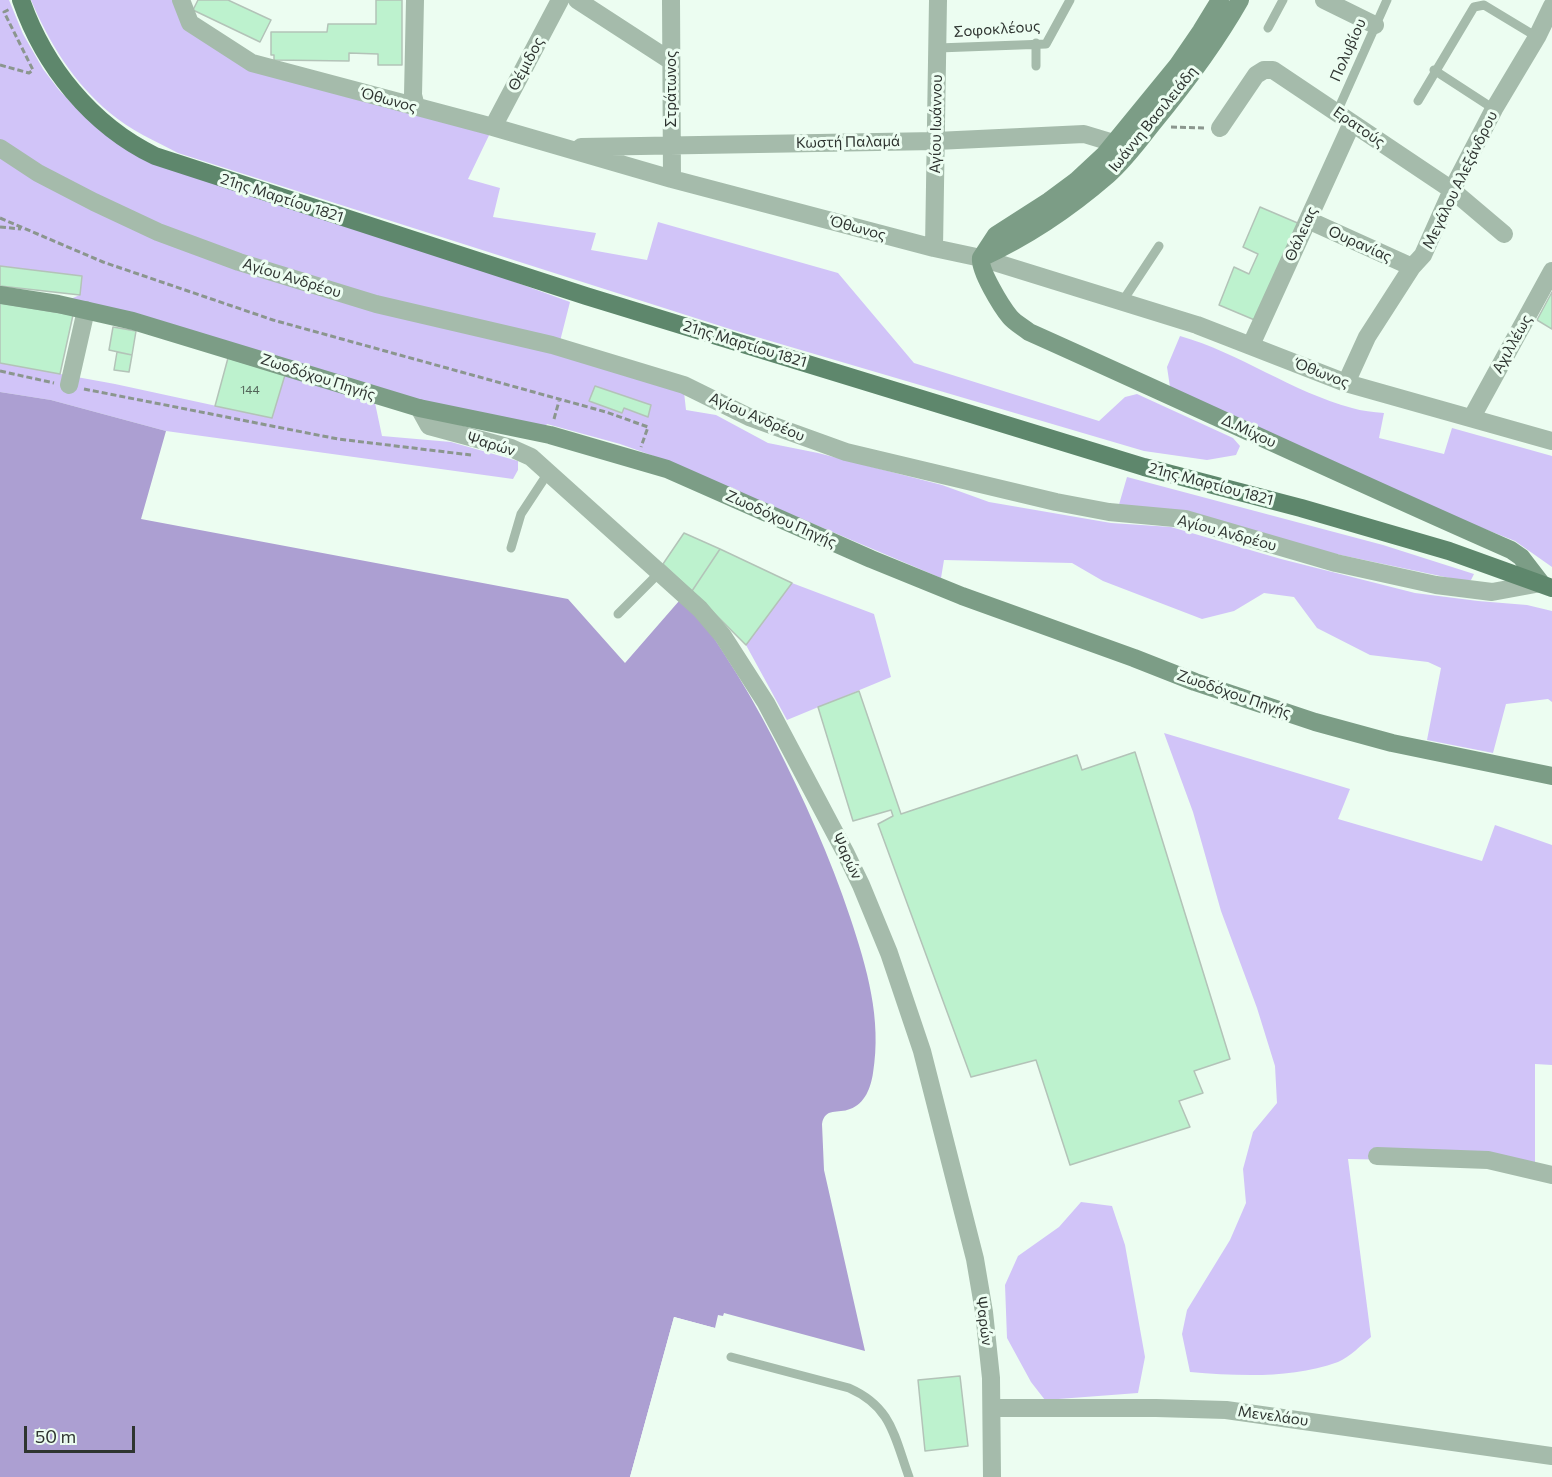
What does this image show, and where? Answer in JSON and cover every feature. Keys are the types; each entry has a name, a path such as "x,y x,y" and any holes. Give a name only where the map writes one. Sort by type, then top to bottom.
{"main road":[{"name":"21ης Μαρτίου 1821","path":"21,0 46,53 82,101 117,135 155,156 620,306 1144,467 1301,508 1449,551 1546,585"},
{"name":"Ιωάννη Βασιλειάδη","path":"981,258 996,235 1076,181 1105,154 1171,73 1202,31 1220,0"},
{"name":"Ιωάννη Βασιλειάδη","path":"981,258 1009,245 1060,213 1110,173 1133,149 1185,83 1220,35 1240,0"},
{"name":"Δ.Μίχου","path":"981,258 980,264 1011,318 1029,332 1382,493 1511,549 1546,585"},
{"name":"Ζωοδόχου Πηγής","path":"0,295 86,310 166,330 419,408 550,435 667,469 871,559 962,596 1240,698 1392,743 1552,776"}],"street":[{"name":"Όθωνος","path":"181,0 190,23 252,63 493,127 672,179 934,248 981,258 1197,325 1346,383 1552,441"},
{"path":"415,0 413,95 416,107"},
{"name":"Θέμιδος","path":"493,127 560,0"},
{"path":"577,0 671,61"},
{"name":"Στράτωνος","path":"671,0 672,179"},
{"name":"Αγίου Ιωάννου","path":"934,248 938,0"},
{"path":"1324,0 1375,26"},
{"name":"Μεγάλου Αλεξάνδρου","path":"1346,383 1367,337 1412,267 1424,255 1452,190 1494,109 1537,38 1552,6"},
{"name":"Ερατούς","path":"1220,128 1256,75 1264,70 1273,70 1452,190 1504,234"},
{"name":"Θάλειας","path":"1251,345 1352,123"},
{"name":"Κωστή Παλαμά","path":"561,147 936,141 1084,134 1133,149"},
{"name":"Αγίου Ανδρέου","path":"0,148 38,173 94,202 158,232 239,262 376,304 552,345 684,385 749,417 846,452 1056,502 1109,512 1185,519 1336,563 1436,585 1492,592 1546,585"},
{"name":"Ουρανίας","path":"1308,220 1412,267"},
{"name":"Αχιλλέως","path":"1472,417 1552,271"},
{"path":"69,385 86,310"},
{"name":"Ψαρών","path":"419,408 429,426 511,448 531,457 699,609 736,654 766,703 845,852 878,922 922,1051 975,1259 987,1340 992,1408 992,1477"},
{"path":"1377,1156 1488,1160 1552,1175"},
{"name":"Μενελάου","path":"992,1408 1226,1410 1552,1456"}],"lane":[{"name":"Σοφοκλέους","path":"938,48 1046,44 1070,0"},
{"path":"1268,27 1283,0"},
{"name":"Πολυβίου","path":"1337,112 1387,0"},
{"path":"1418,101 1434,70 1474,7 1484,4 1537,38"},
{"path":"1036,43 1036,66"},
{"path":"1434,70 1494,109"},
{"path":"1122,302 1159,246"},
{"path":"511,548 521,514 548,473"},
{"path":"618,614 658,574"},
{"path":"731,1357 849,1388 866,1396 888,1419 909,1477"}],"path":[{"path":"0,65 29,73 33,70 4,12"},
{"path":"1150,126 1220,128"},
{"path":"0,218 103,262 273,320 606,412 648,428"},
{"path":"0,227 26,230"},
{"path":"0,371 338,439 473,456"},
{"path":"606,412 607,407"}],"shaded area":[{"path":"0,0 9,0 23,34 43,69 59,90 82,114 123,145 232,179 570,302 557,353 684,392 686,410 716,415 768,443 818,453 942,485 989,502 1111,523 1171,527 1281,559 1415,593 1527,605 1552,611 1552,702 1548,699 1506,704 1493,753 1427,740 1441,668 1428,662 1370,655 1317,628 1294,597 1264,593 1234,611 1202,619 1103,581 1072,563 944,560 941,578 620,444 547,424 545,427 425,401 58,304 80,295 82,276 0,266"},
{"path":"31,0 181,0 190,23 252,63 493,127 468,179 500,188 493,217 596,233 591,250 647,260 658,222 838,273 914,363 1099,421 1125,397 1137,394 1233,438 1240,446 1236,455 1207,460 1144,451 733,330 178,153 126,125 85,89 54,47"},
{"path":"1180,336 1224,352 1330,401 1360,410 1384,413 1379,438 1444,454 1452,428 1552,456 1552,567 1515,541 1434,509 1170,387 1167,367"},
{"path":"0,363 115,384 272,418 285,375 375,403 382,436 451,442 518,461 518,470 513,479 166,431 51,400 0,392"},
{"path":"0,392 51,400 166,431 141,519 568,599 625,663 679,601 702,623 750,696 796,785 834,872 867,975 876,1033 871,1084 860,1103 850,1109 829,1113 822,1124 824,1170 865,1351 724,1313 723,1316 718,1315 715,1328 674,1317 630,1477 0,1477"},
{"path":"1127,477 1383,545 1474,574 1471,580 1464,581 1118,508"},
{"path":"792,583 874,614 891,677 787,720 746,645"},
{"path":"1164,733 1350,789 1338,819 1482,861 1495,825 1552,845 1552,1065 1535,1064 1535,1176 1456,1161 1348,1159 1371,1337 1342,1360 1320,1367 1265,1375 1190,1372 1182,1334 1187,1310 1230,1240 1246,1203 1243,1169 1253,1132 1277,1103 1275,1066 1257,1008 1221,911 1193,812"},
{"path":"1081,1202 1112,1206 1125,1245 1145,1357 1138,1393 1045,1400 1031,1382 1007,1338 1005,1285 1018,1256 1059,1227"}],"pier":[{"path":"674,1317 715,1328 714,1331 676,1321 633,1477 630,1477"}],"building":[{"path":"198,0 228,0 271,20 260,42 193,10"},
{"path":"376,0 402,0 402,65 378,65 378,54 349,53 349,61 274,60 274,55 271,55 271,32 327,32 328,24 376,24"},
{"path":"1260,207 1300,224 1257,321 1219,305 1234,267 1249,274 1258,254 1243,247"},
{"path":"0,266 82,276 80,295 0,286"},
{"path":"1552,292 1552,329 1537,320"},
{"path":"0,303 73,315 60,374 0,363"},
{"path":"113,327 136,331 132,355 109,350"},
{"path":"117,352 132,355 129,372 114,370"},
{"path":"228,358 285,375 272,418 215,406"},
{"path":"595,386 651,405 648,417 624,408 622,413 589,401"},
{"path":"684,533 720,549 692,591 663,564"},
{"path":"720,549 792,583 746,645 692,591"},
{"path":"859,691 901,814 1077,755 1082,770 1135,752 1230,1059 1194,1071 1203,1093 1179,1101 1190,1127 1070,1165 1036,1060 971,1077 878,824 893,816 891,810 853,821 818,707"},
{"path":"960,1376 968,1446 925,1451 918,1380"}]}
